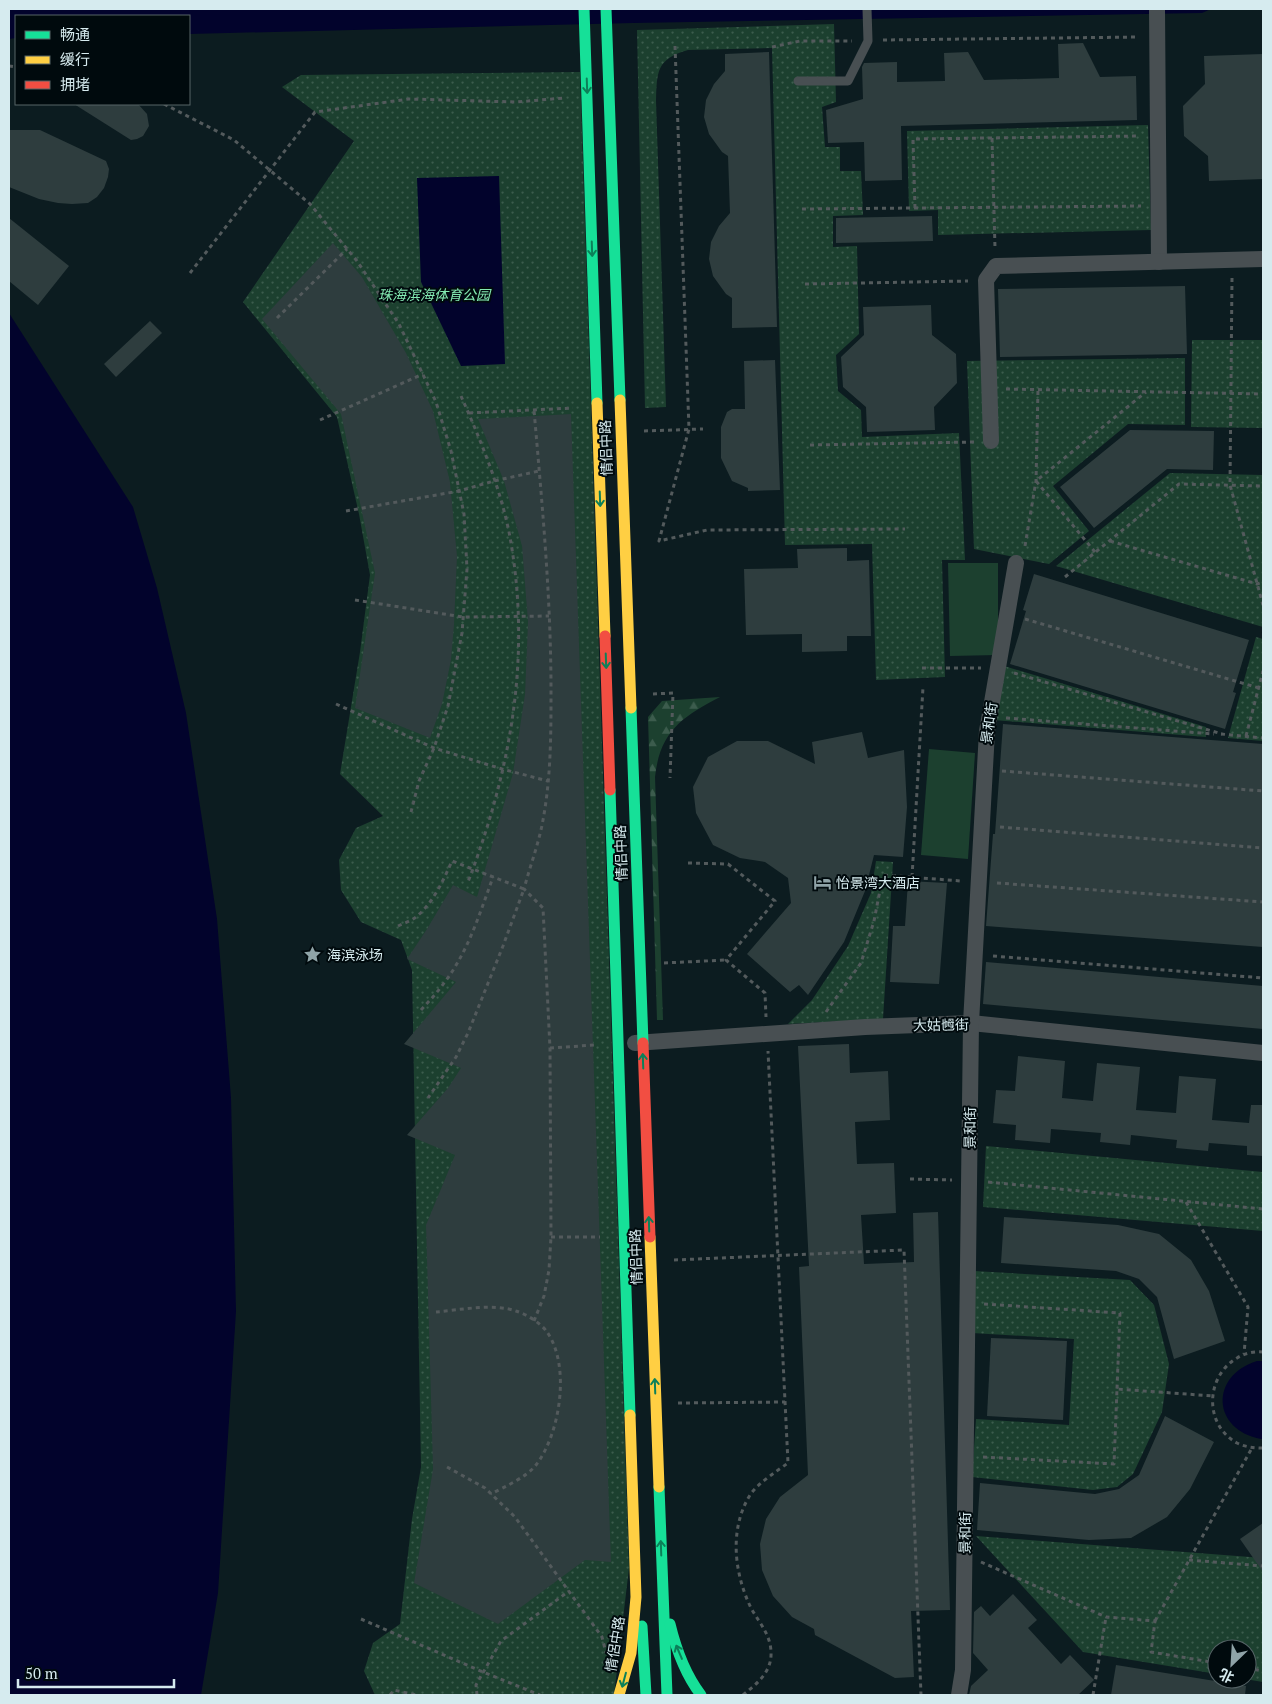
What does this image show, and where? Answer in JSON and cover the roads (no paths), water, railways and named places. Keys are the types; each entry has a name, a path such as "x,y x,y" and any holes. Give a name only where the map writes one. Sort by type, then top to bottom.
{"main road":[{"name":"情侣中路","path":"584,9 636,1597"},
{"name":"情侣中路","path":"606,9 666,1695"},
{"name":"情侶中路","path":"620,1695 631,1653 636,1597"},
{"path":"636,1597 643,1632 646,1695"},
{"path":"663,1597 674,1641 686,1668 702,1695"}],"street":[{"path":"1157,9 1159,262"},
{"path":"991,441 986,280 996,266 1263,259"},
{"name":"景和街","path":"958,1695 963,1670 971,1024 987,731 1016,562"},
{"name":"大姑乸街","path":"618,1044 865,1027 971,1024 1263,1053"}],"lane":[{"path":"798,81 848,81 868,40 867,9"}],"water":[{"path":"9,9 1211,9 1202,13 633,23 190,34 190,15 15,15 15,38 9,39"},
{"path":"499,176 505,364 461,366 421,282 417,178"},
{"path":"9,313 133,507 157,588 186,713 217,919 231,1098 236,1311 218,1593 201,1695 9,1695"},
{"path":"1257,1361 1263,1361 1263,1439 1245,1434 1233,1425 1226,1414 1223,1402 1224,1390 1230,1378 1241,1368"}],"place":[{"name":"怡景湾大酒店","path":"822,883"},
{"name":"海滨泳场","path":"313,955"}],"park label":[{"name":"珠海滨海体育公园","path":"434,295"}]}
